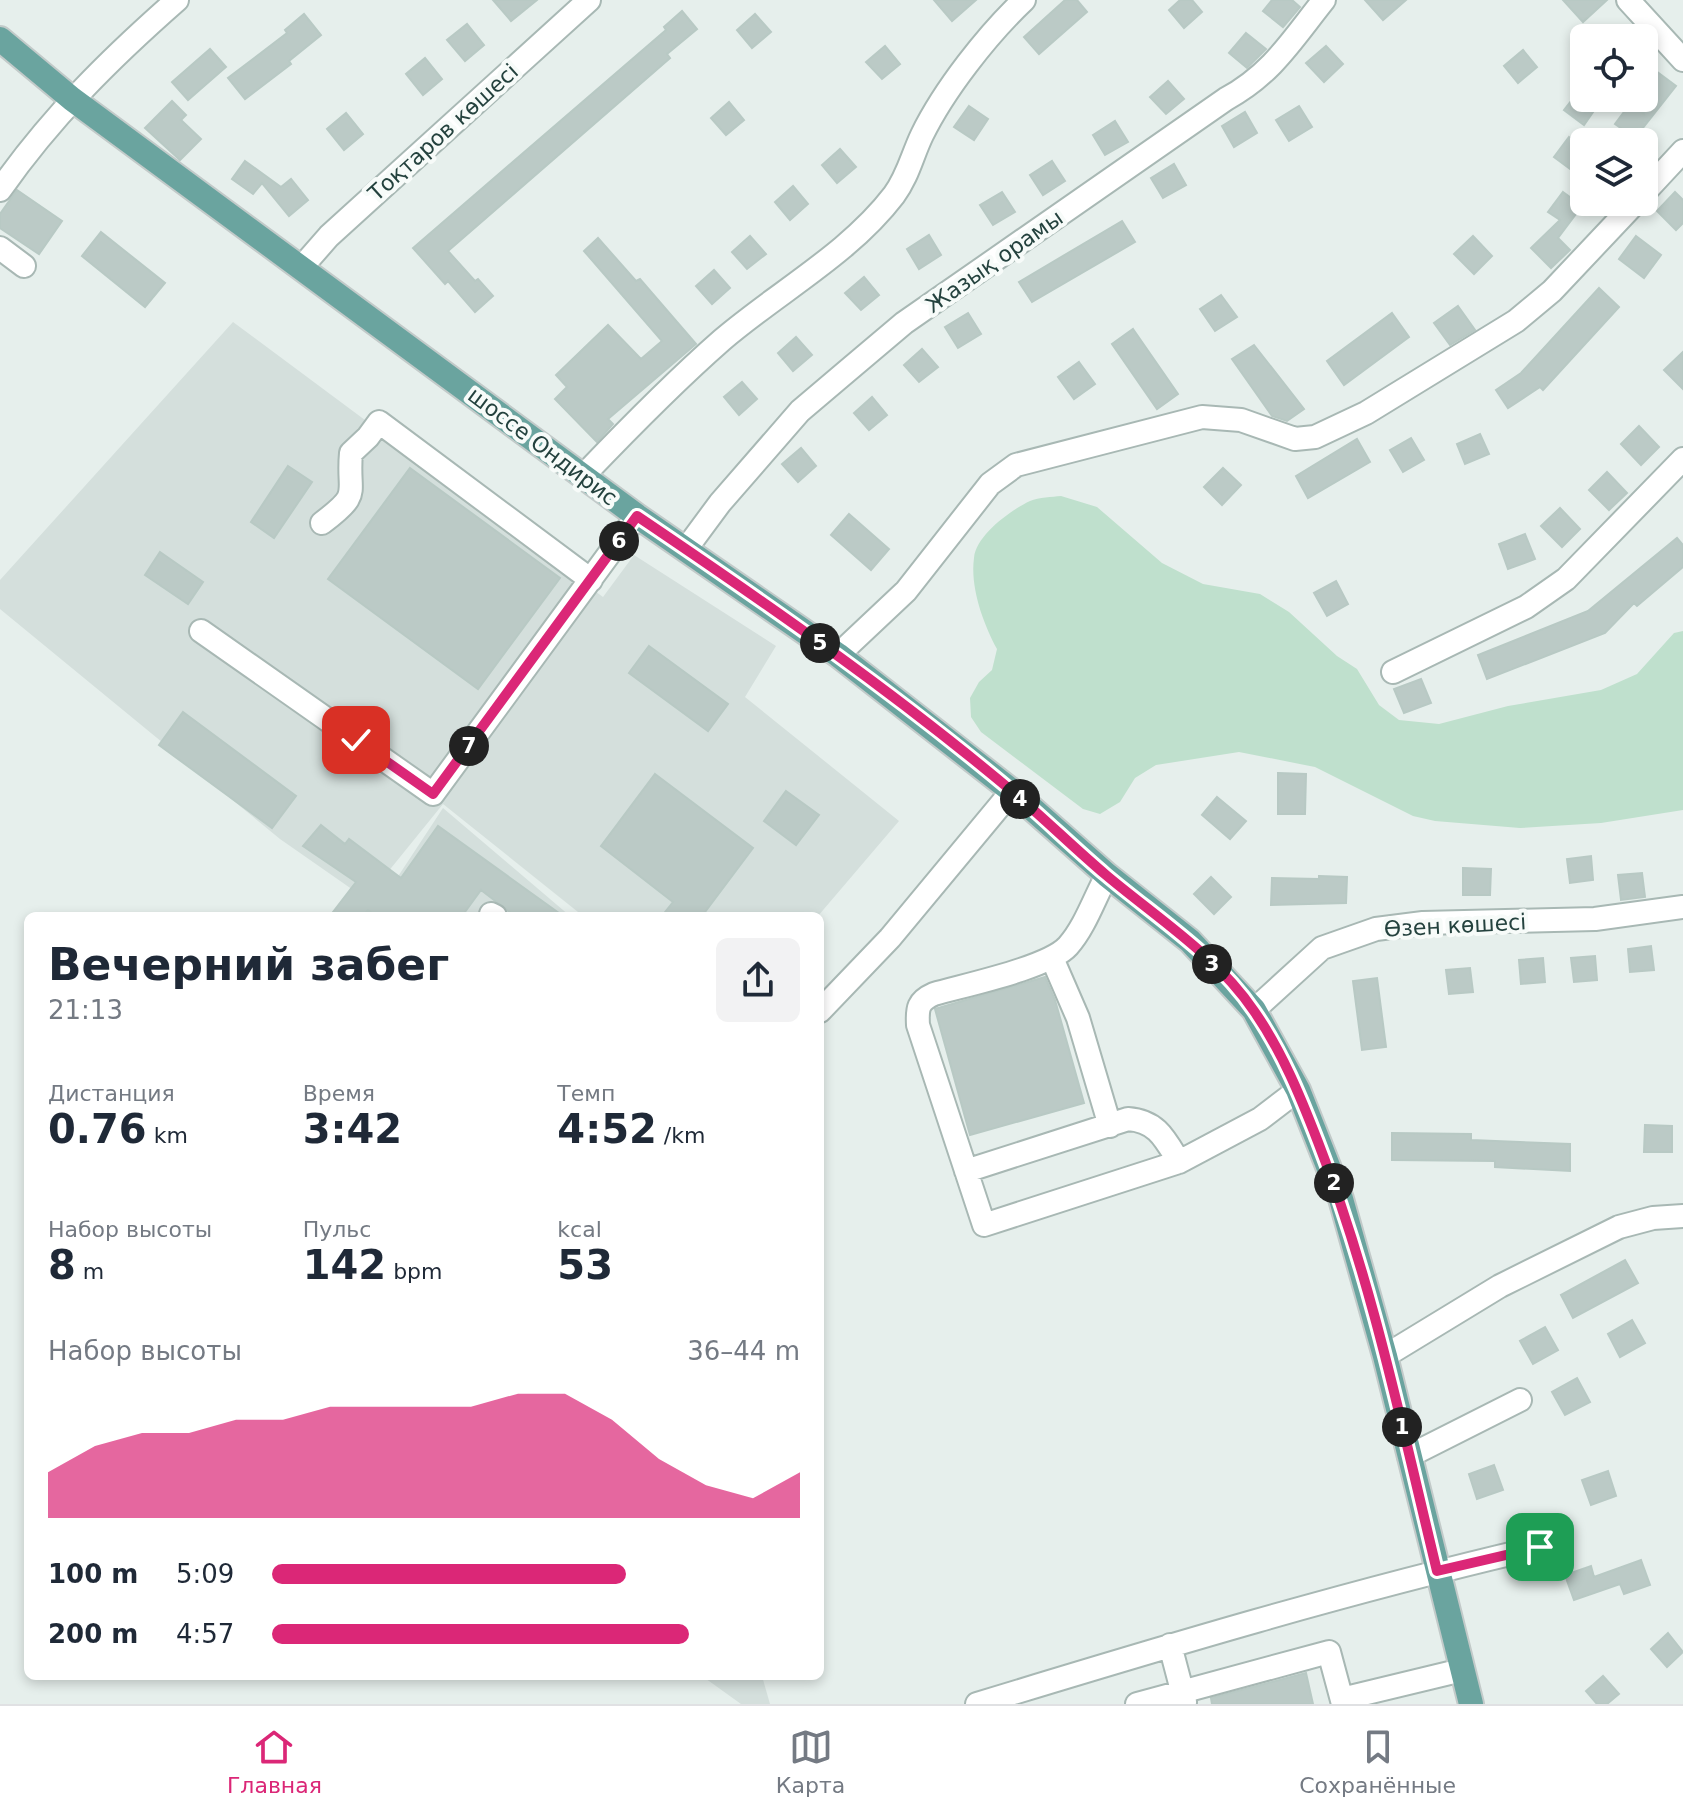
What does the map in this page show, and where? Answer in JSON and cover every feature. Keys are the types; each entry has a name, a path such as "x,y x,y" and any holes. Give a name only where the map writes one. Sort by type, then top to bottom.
{"main road":[{"name":"шоссе Ондирис","path":"0,39 72,99 637,516 838,655 1012,791 1107,875 1190,941 1254,1010 1298,1090 1341,1199 1385,1356 1471,1704"}],"street":[{"path":"0,190 72,99 106,63 177,0"},
{"name":"Тоқтаров көшесі","path":"301,268 329,236 589,0"},
{"path":"584,475 722,340 853,236 893,195 912,165 921,137 938,107 1024,0"},
{"name":"Жазық орамы","path":"686,549 720,503 800,411 904,323 1226,99 1253,84 1275,64 1324,0"},
{"path":"1628,0 1683,60"},
{"path":"1658,178 1683,151"},
{"path":"838,655 906,591 990,484 1016,465 1202,417 1241,420 1295,439 1315,437 1366,413 1516,321 1552,291 1623,216"},
{"path":"0,248 24,266"},
{"path":"322,523 346,504 353,489 351,453 379,422 591,580"},
{"path":"1393,672 1526,607 1566,579 1683,459"},
{"path":"201,631 433,794 637,516"},
{"path":"824,1007 890,938 1012,791"},
{"path":"1107,875 1071,942 1052,958 934,994 923,999 917,1008 918,1025 984,1225 1179,1162 1260,1119 1298,1090"},
{"name":"Өзен көшесі","path":"1254,1010 1322,948 1376,929 1423,923 1595,919 1683,907"},
{"path":"1052,958 1078,1018 1110,1126"},
{"path":"966,1171 1128,1119 1157,1128 1179,1162"},
{"path":"1385,1356 1500,1286 1619,1227 1653,1218 1683,1216"},
{"path":"1409,1456 1520,1400"},
{"path":"977,1704 1170,1645 1437,1571 1540,1547"},
{"path":"1170,1645 1184,1697"},
{"path":"1137,1704 1184,1697 1329,1652 1342,1701 1462,1670"}],"shaded area":[{"path":"233,322 603,597 634,555 776,646 745,697 899,821 821,912 578,912 443,804 366,899 280,839 0,609 0,580"},
{"path":"443,808 565,912 375,912"},
{"path":"708,1680 763,1680 770,1704 741,1704"}],"green space":[{"path":"1061,496 1097,507 1162,563 1203,584 1260,594 1289,612 1337,656 1357,669 1379,705 1399,720 1439,724 1508,706 1601,690 1637,674 1674,633 1683,631 1683,810 1601,823 1520,828 1435,821 1413,816 1315,767 1239,752 1156,765 1135,778 1120,802 1100,814 1083,809 981,732 971,717 970,698 979,682 992,670 997,649 976,593 973,569 976,549 996,524 1022,505 1041,498"}],"building":[{"path":"493,0 537,0 511,21"},
{"path":"934,0 976,0 952,21"},
{"path":"1065,0 1077,0 1087,12 1039,54 1024,37"},
{"path":"1180,0 1192,0 1202,12 1184,28 1169,10"},
{"path":"1272,0 1292,0 1300,7 1283,27 1263,11"},
{"path":"1365,0 1406,0 1383,20"},
{"path":"1563,0 1607,0 1583,22"},
{"path":"682,11 697,29 667,54 670,58 448,251 493,296 475,312 413,248 666,30 664,27"},
{"path":"304,14 321,35 289,61 291,64 245,99 228,78 287,33 285,30"},
{"path":"755,14 771,32 752,48 737,30"},
{"path":"467,24 484,45 465,61 447,40"},
{"path":"1246,33 1266,49 1247,68 1229,53"},
{"path":"885,46 900,64 882,79 866,62"},
{"path":"1326,46 1343,64 1324,82 1306,63"},
{"path":"210,49 226,67 188,100 172,82"},
{"path":"1523,50 1537,67 1518,83 1504,66"},
{"path":"425,58 442,79 423,95 406,74"},
{"path":"1658,72 1676,86 1658,109"},
{"path":"1168,81 1184,99 1166,114 1150,97"},
{"path":"172,101 186,115 181,120 201,139 180,160 145,128"},
{"path":"729,102 744,120 726,135 711,118"},
{"path":"1570,102 1570,112 1593,112 1584,125 1564,110"},
{"path":"969,106 988,119 974,140 954,127"},
{"path":"1299,106 1312,127 1289,141 1276,120"},
{"path":"1245,112 1257,133 1234,147 1222,126"},
{"path":"1624,112 1656,112 1643,128 1621,128 1615,124"},
{"path":"346,113 363,134 344,150 327,129"},
{"path":"1115,121 1128,142 1105,155 1093,135"},
{"path":"1569,137 1570,169 1554,157"},
{"path":"840,149 856,167 837,183 822,165"},
{"path":"245,161 281,187 291,179 308,200 289,216 262,183 253,194 232,179"},
{"path":"1052,161 1065,181 1043,195 1030,175"},
{"path":"1174,164 1186,185 1163,198 1151,178"},
{"path":"793,186 808,204 790,220 775,202"},
{"path":"17,190 62,221 39,254 0,228 0,214"},
{"path":"1002,192 1015,212 993,225 980,205"},
{"path":"1563,192 1570,197 1570,216 1574,216 1558,238 1570,250 1551,268 1531,248 1560,220 1548,212"},
{"path":"1675,192 1683,200 1683,223 1676,230 1658,210"},
{"path":"1122,221 1135,242 1032,302 1019,282"},
{"path":"101,232 165,283 145,307 82,256"},
{"path":"929,235 941,255 919,269 907,249"},
{"path":"750,236 766,254 747,269 732,252"},
{"path":"1473,236 1492,256 1474,274 1454,254"},
{"path":"1636,236 1661,255 1644,278 1619,259"},
{"path":"598,238 636,281 640,279 696,344 608,419 613,424 597,442 555,399 567,387 556,375 608,325 641,359 662,341 584,251"},
{"path":"714,270 730,288 712,304 696,286"},
{"path":"864,277 879,295 861,310 845,293"},
{"path":"1599,288 1619,307 1543,390 1540,387 1508,408 1496,390 1521,373"},
{"path":"1221,295 1237,317 1215,331 1200,309"},
{"path":"1458,306 1475,330 1450,345 1434,323"},
{"path":"968,313 981,334 958,348 945,327"},
{"path":"1392,313 1409,337 1344,385 1327,361"},
{"path":"1133,329 1178,394 1157,409 1112,344"},
{"path":"796,337 812,355 793,371 778,353"},
{"path":"1254,345 1304,409 1287,421 1272,416 1232,359"},
{"path":"922,349 938,367 919,382 904,365"},
{"path":"1683,352 1683,389 1664,370"},
{"path":"1079,362 1095,384 1074,399 1058,377"},
{"path":"742,382 757,399 739,415 724,397"},
{"path":"872,397 887,415 869,430 854,413"},
{"path":"1639,426 1659,447 1641,465 1621,444"},
{"path":"1480,434 1489,454 1465,464 1457,444"},
{"path":"1411,438 1424,460 1403,472 1390,450"},
{"path":"1357,439 1370,462 1308,498 1296,476"},
{"path":"801,448 816,466 798,482 782,464"},
{"path":"288,466 312,482 274,538 251,522"},
{"path":"410,468 560,578 478,689 328,579"},
{"path":"1223,468 1241,485 1222,505 1204,487"},
{"path":"1607,472 1627,493 1609,510 1589,490"},
{"path":"1560,508 1580,529 1562,547 1541,526"},
{"path":"849,514 889,549 871,570 831,535"},
{"path":"1525,534 1535,559 1508,569 1499,544"},
{"path":"1677,538 1683,545 1683,567 1637,606 1634,603 1605,633 1487,679 1478,655 1588,611"},
{"path":"160,552 203,582 188,604 145,575"},
{"path":"1336,581 1348,604 1327,616 1314,593"},
{"path":"649,646 728,704 708,731 629,673"},
{"path":"1421,679 1431,703 1404,713 1394,689"},
{"path":"183,712 296,796 272,828 159,745"},
{"path":"1278,773 1306,774 1305,814 1278,814"},
{"path":"655,774 753,848 705,912 665,912 673,902 601,846"},
{"path":"786,791 819,815 796,845 764,821"},
{"path":"1217,797 1246,821 1230,839 1202,815"},
{"path":"321,825 345,844 349,839 401,878 438,826 557,912 510,912 481,890 465,912 333,912 356,882 303,846"},
{"path":"1591,856 1593,880 1570,883 1567,859"},
{"path":"1463,868 1491,869 1490,895 1463,895"},
{"path":"1642,873 1645,897 1621,900 1618,875"},
{"path":"1319,876 1347,877 1346,903 1271,905 1272,878 1319,879"},
{"path":"1211,877 1231,897 1214,914 1194,894"},
{"path":"1651,946 1654,970 1630,972 1628,949"},
{"path":"1595,956 1597,980 1574,982 1571,958"},
{"path":"1543,958 1545,982 1521,984 1519,960"},
{"path":"1470,968 1473,992 1449,994 1446,970"},
{"path":"1045,977 1055,1000 1084,1103 970,1135 935,1009"},
{"path":"1377,978 1386,1047 1362,1050 1353,981"},
{"path":"1645,1125 1672,1126 1672,1152 1644,1152"},
{"path":"1392,1133 1471,1134 1471,1140 1570,1144 1570,1171 1495,1167 1495,1161 1392,1160"},
{"path":"1625,1260 1638,1283 1573,1318 1561,1295"},
{"path":"1632,1320 1645,1343 1620,1357 1608,1334"},
{"path":"1545,1327 1558,1350 1533,1364 1520,1341"},
{"path":"1577,1378 1590,1402 1565,1415 1552,1392"},
{"path":"1494,1465 1503,1490 1477,1499 1469,1474"},
{"path":"1608,1471 1616,1496 1591,1505 1582,1480"},
{"path":"1641,1560 1650,1585 1624,1594 1620,1584 1574,1600 1565,1575 1591,1566 1594,1577"},
{"path":"1668,1633 1683,1652 1667,1667 1651,1649"},
{"path":"1306,1673 1313,1704 1212,1704 1211,1698"},
{"path":"1603,1676 1619,1694 1607,1704 1597,1704 1586,1691"}],"route":[{"path":"356,740 433,794 637,516 686,549 838,655 1012,791 1107,875 1190,941 1254,1010 1298,1090 1341,1199 1385,1356 1437,1571 1540,1547"}]}
